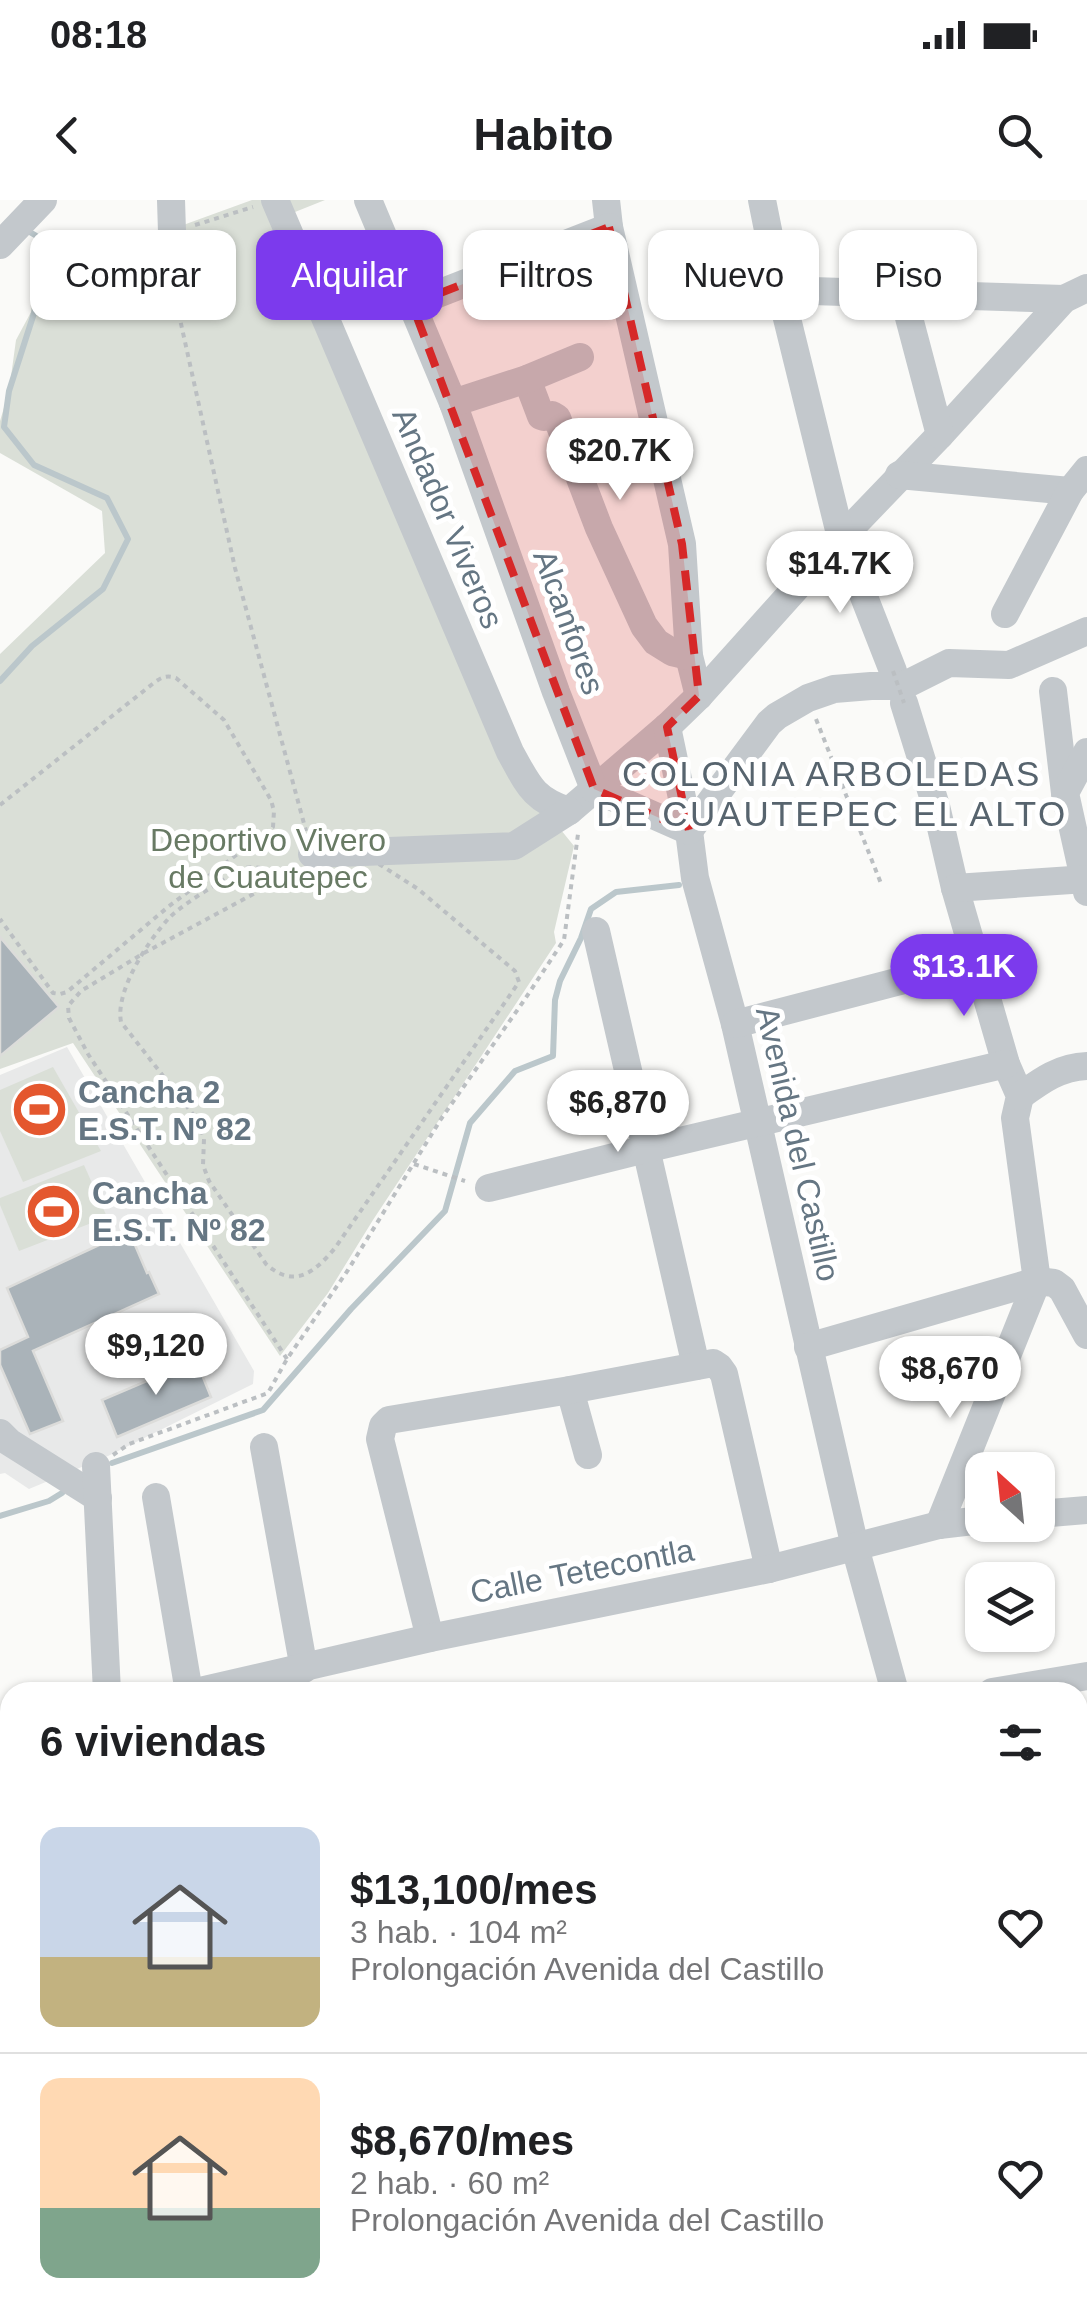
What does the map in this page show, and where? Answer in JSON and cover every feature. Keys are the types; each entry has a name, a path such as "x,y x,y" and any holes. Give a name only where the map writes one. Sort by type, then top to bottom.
{"street":[{"path":"0,245 43,200"},
{"path":"171,200 172,230"},
{"name":"Alcanfores","path":"368,200 381,230"},
{"path":"762,200 768,230"},
{"name":"Andador Viveros","path":"266,203 510,752 540,798 569,810"},
{"path":"443,290 608,214 682,544 689,656 698,696"},
{"path":"312,854 514,846 569,810 698,696 840,538 1076,294"},
{"path":"977,295 1076,294"},
{"name":"Alcanfores","path":"419,320 453,403 594,789"},
{"path":"787,320 840,538 893,670"},
{"path":"910,320 940,435"},
{"path":"453,403 580,357"},
{"path":"527,379 540,416 552,414 557,418 598,528 644,626 656,642 689,656"},
{"path":"900,476 1078,481 1005,614"},
{"path":"594,789 688,830 769,723 808,698 834,689 904,686 949,664 1009,665 1087,632"},
{"path":"956,888 1086,883 1065,793 1053,691"},
{"path":"904,703 1006,1064 1020,1096 1016,1118 1038,1281 939,1525"},
{"name":"Avenida del Castillo","path":"666,727 696,878 736,1024 855,1547 892,1682"},
{"path":"1065,793 1087,752"},
{"path":"596,931 646,1148 708,1366 728,1391 769,1569"},
{"path":"736,1024 978,960"},
{"path":"1020,1096 1081,1063"},
{"path":"481,1186 1006,1064"},
{"path":"808,1347 1038,1281 1062,1289 1087,1335"},
{"path":"430,1638 380,1438 389,1420 708,1366"},
{"path":"570,1390 588,1455"},
{"path":"0,1433 98,1498"},
{"path":"264,1447 304,1669"},
{"path":"96,1466 107,1682"},
{"path":"156,1497 204,1682"},
{"path":"1055,1513 1087,1510"},
{"name":"Calle Tetecontla","path":"246,1682 430,1638 769,1569 939,1525 965,1522"}],"path":[{"path":"178,230 266,203"},
{"path":"180,320 235,568 312,854 285,877 80,991 68,1006 69,1018 88,1054 286,1359"},
{"path":"893,670 904,703"},
{"path":"0,806 155,682 169,676 224,720 271,800 274,820 273,827 168,907 67,992 53,993 0,919"},
{"path":"813,710 882,886"},
{"path":"96,1466 130,1444 268,1393 286,1359 348,1270 442,1119 564,940 580,825 569,810"},
{"path":"361,856 368,856 418,889 516,971 520,982 334,1248 318,1266 298,1277 277,1274 266,1264 209,1181 202,1166 204,1139 199,1122 122,1022 119,1012 124,986 173,914 240,869 270,869 304,887 361,856"},
{"path":"168,907 173,914"},
{"path":"414,1164 481,1186"}],"highlighted area":[{"path":"609,227 682,544 699,696 667,727 689,831 594,789 412,304"}],"shaded area":[{"path":"67,1047 254,1371 253,1384 108,1456 29,1489 5,1473 0,1474 0,1075"}],"green space":[{"name":"Deportivo Vivero de Cuautepec","path":"252,200 325,200 280,218 285,230 256,230 256,320 324,320 530,792 574,846 554,932 556,943 328,1293 280,1356 73,1043 0,1069 0,654 105,553 102,511 0,453 0,421 9,391 16,340 30,314 30,320 236,320 236,230 170,230"},
{"name":"Cancha 2 E.S.T. Nº 82","path":"53,1067 101,1151 23,1182 0,1131 0,1090"},
{"name":"Cancha E.S.T. Nº 82","path":"84,1165 107,1217 19,1251 0,1198"}],"building":[{"path":"0,937 59,1007 0,1056"},
{"path":"129,1231 159,1294 33,1351 63,1421 30,1434 0,1365 0,1350 28,1337 7,1288"},
{"path":"196,1360 211,1397 117,1437 102,1400"}],"waterway":[{"path":"0,681 32,646 103,589 128,539 107,498 34,465 4,427 9,391 52,245 28,231 29,226"},
{"path":"112,1463 263,1410 351,1309 445,1211 470,1123 515,1071 553,1056 555,1000 591,909 616,892 679,885"},
{"path":"0,1516 62,1493"}],"place":[{"name":"Cancha 2 E.S.T. Nº 82","path":"39,1110"},
{"name":"Cancha E.S.T. Nº 82","path":"53,1211"}],"district":[{"name":"COLONIA ARBOLEDAS DE CUAUTEPEC EL ALTO","path":"832,793"}]}
